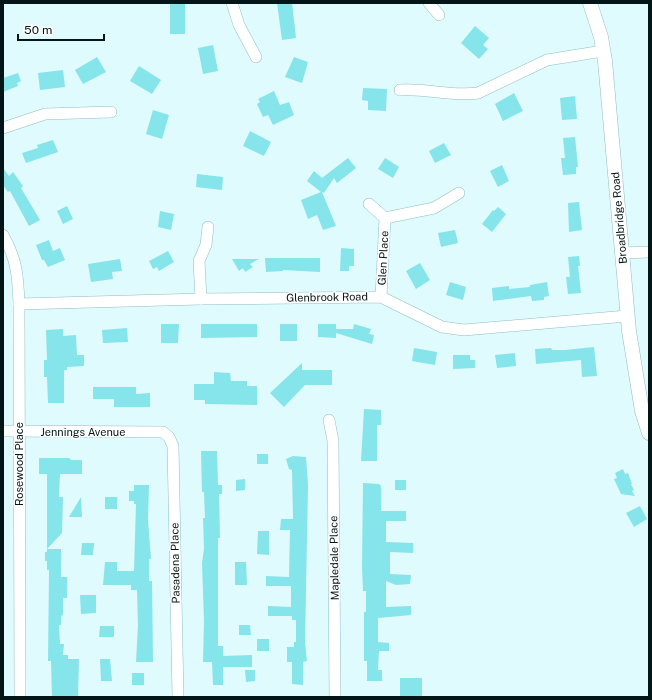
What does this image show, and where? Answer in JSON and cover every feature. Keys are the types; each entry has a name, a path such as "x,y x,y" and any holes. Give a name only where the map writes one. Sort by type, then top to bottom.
{"main road":[{"name":"Broadbridge Road","path":"590,3 603,51 632,357 648,425"}],"street":[{"path":"232,3 239,25 256,57"},
{"path":"429,3 440,15"},
{"path":"400,90 413,89 469,94 478,93 547,60 603,51"},
{"path":"3,128 28,118 45,114 111,112"},
{"name":"Glen Place","path":"385,218 434,208 459,193"},
{"name":"Glen Place","path":"369,204 385,218"},
{"name":"Glen Place","path":"381,297 385,218"},
{"path":"201,299 200,261 206,245 208,227"},
{"name":"Rosewood Place","path":"3,235 12,252 18,272 20,697"},
{"path":"622,253 649,252"},
{"name":"Glenbrook Road","path":"19,304 201,299 381,297 442,327 464,330 627,316"},
{"name":"Mapledale Place","path":"328,420 333,441 335,697"},
{"name":"Jennings Avenue","path":"3,431 163,432"},
{"name":"Pasadena Place","path":"163,432 169,437 173,446 178,697"}],"building":[{"path":"277,3 292,3 296,38 282,40"},
{"path":"170,4 185,4 185,34 170,34"},
{"path":"475,26 489,38 483,45 488,49 479,59 461,43"},
{"path":"213,45 218,71 203,74 198,48"},
{"path":"97,57 106,72 83,84 75,70"},
{"path":"294,57 308,62 302,83 285,77"},
{"path":"139,66 161,80 152,94 130,81"},
{"path":"63,70 65,87 40,90 38,73"},
{"path":"18,73 21,81 17,83 18,86 3,92 3,78"},
{"path":"363,88 387,89 386,111 368,110 368,101 362,100"},
{"path":"274,91 280,105 289,102 294,115 273,125 268,115 263,117 257,104 260,102 258,99"},
{"path":"514,93 523,111 503,121 495,104"},
{"path":"575,96 577,119 562,120 560,98"},
{"path":"153,110 169,115 162,139 146,134"},
{"path":"250,131 271,142 264,156 243,146"},
{"path":"575,137 578,167 576,167 576,174 563,175 561,158 565,158 563,138"},
{"path":"53,140 58,152 26,163 22,153 38,148 37,145"},
{"path":"444,143 451,155 435,163 429,151"},
{"path":"348,158 356,168 337,183 334,178 324,193 322,192 336,226 323,230 317,215 308,219 301,200 321,192 307,181 314,171 322,178"},
{"path":"385,158 399,167 393,178 378,169"},
{"path":"502,165 509,181 498,187 490,171"},
{"path":"3,168 9,176 13,172 23,186 21,188 40,220 29,226 10,191 8,192 3,185"},
{"path":"197,174 223,177 222,190 196,187"},
{"path":"579,202 582,230 569,232 568,203"},
{"path":"67,206 73,219 63,224 57,211"},
{"path":"498,207 506,214 492,232 482,224 493,210 494,211"},
{"path":"160,211 174,214 171,230 158,227"},
{"path":"455,230 458,243 441,247 438,233"},
{"path":"49,240 53,251 60,248 65,260 48,267 44,260 42,260 36,245"},
{"path":"341,248 354,249 354,266 349,266 349,271 340,271"},
{"path":"168,251 174,262 159,271 157,267 153,269 149,261"},
{"path":"579,256 580,266 578,266 581,293 568,294 566,277 570,277 568,257"},
{"path":"265,258 320,258 320,272 283,270 266,272"},
{"path":"120,259 122,271 112,272 113,279 91,282 88,264"},
{"path":"232,259 259,259 250,264 253,267 245,272 243,268 239,271"},
{"path":"420,263 430,280 416,289 406,271"},
{"path":"450,282 466,287 463,300 446,295"},
{"path":"547,282 549,296 544,297 544,300 532,301 531,296 493,301 492,288 509,286 509,289 530,287 530,285"},
{"path":"161,324 179,324 178,343 161,343"},
{"path":"201,324 257,324 257,337 201,338"},
{"path":"280,324 297,324 297,341 280,341"},
{"path":"318,324 336,324 336,329 353,329 354,324 371,329 369,334 374,335 372,344 336,333 336,338 318,337"},
{"path":"127,328 128,342 103,343 102,330"},
{"path":"63,329 63,336 76,335 77,355 84,355 84,366 67,367 67,370 64,370 64,403 48,403 47,377 44,377 44,360 47,360 46,330"},
{"path":"594,347 597,376 582,377 581,360 536,364 535,349 551,348 552,350 565,350"},
{"path":"414,348 437,352 435,365 412,361"},
{"path":"515,353 516,366 497,368 495,355"},
{"path":"453,355 470,355 470,360 475,360 475,368 453,369"},
{"path":"302,363 302,370 332,370 332,385 305,385 284,407 270,393"},
{"path":"214,372 230,373 231,381 247,381 247,386 257,386 257,405 205,404 205,400 194,400 194,384 214,384"},
{"path":"93,387 136,387 136,394 150,393 150,407 114,407 114,399 93,399"},
{"path":"364,409 381,410 381,425 377,425 377,461 361,461"},
{"path":"201,451 217,451 218,485 222,485 222,494 219,494 220,538 218,538 218,646 223,646 223,656 252,655 252,667 223,667 223,685 213,685 212,662 203,662 204,621 202,563 204,549 203,518 205,518 204,492 202,492"},
{"path":"257,454 268,454 268,464 257,464"},
{"path":"293,456 306,457 308,485 305,642 307,661 303,662 303,685 292,684 292,662 287,662 287,647 294,647 294,642 296,642 296,620 292,620 292,616 268,616 268,606 291,607 291,586 266,586 266,576 289,577 290,530 280,530 281,519 293,519 292,470 289,469 286,459"},
{"path":"39,458 69,458 71,460 82,460 82,474 60,474 59,497 63,497 62,533 47,549 47,474 39,474"},
{"path":"623,469 625,474 628,473 634,490 632,491 635,496 621,494 614,479 617,478 615,473"},
{"path":"245,479 245,490 236,491 236,480"},
{"path":"395,480 406,480 406,490 395,490"},
{"path":"363,483 379,484 381,486 381,511 406,511 406,521 386,521 386,542 413,543 413,553 390,552 390,574 411,575 410,584 396,585 386,581 386,607 411,606 411,615 378,618 378,642 389,643 389,651 379,651 378,670 382,670 382,681 367,681 367,661 364,661 364,612 366,612 366,591 363,591 362,567"},
{"path":"134,485 149,485 148,520 151,559 149,559 149,581 152,581 153,662 136,662 138,625 137,590 131,590 131,585 103,585 105,562 117,562 117,571 134,571 136,504 134,504 134,501 129,501 129,491 134,491"},
{"path":"81,497 82,517 69,517"},
{"path":"105,497 117,497 117,509 105,509"},
{"path":"640,506 647,519 634,527 626,513"},
{"path":"258,531 269,531 269,555 257,554"},
{"path":"82,543 94,543 93,555 81,555"},
{"path":"47,549 61,549 61,577 67,577 67,598 63,598 63,615 61,616 61,625 59,625 60,644 64,644 63,655 68,655 68,659 79,659 78,697 52,697 51,661 48,661 49,570 47,570 47,561 45,561 45,552 47,552"},
{"path":"235,562 246,562 247,585 235,585"},
{"path":"80,595 96,595 96,613 81,614"},
{"path":"239,625 250,625 251,635 239,635"},
{"path":"100,626 114,626 114,637 99,637"},
{"path":"257,639 269,639 269,651 257,651"},
{"path":"100,659 110,659 112,681 101,681"},
{"path":"245,670 255,670 255,681 246,682"},
{"path":"132,673 144,673 144,685 132,685"},
{"path":"400,678 422,678 422,697 400,697"}]}
